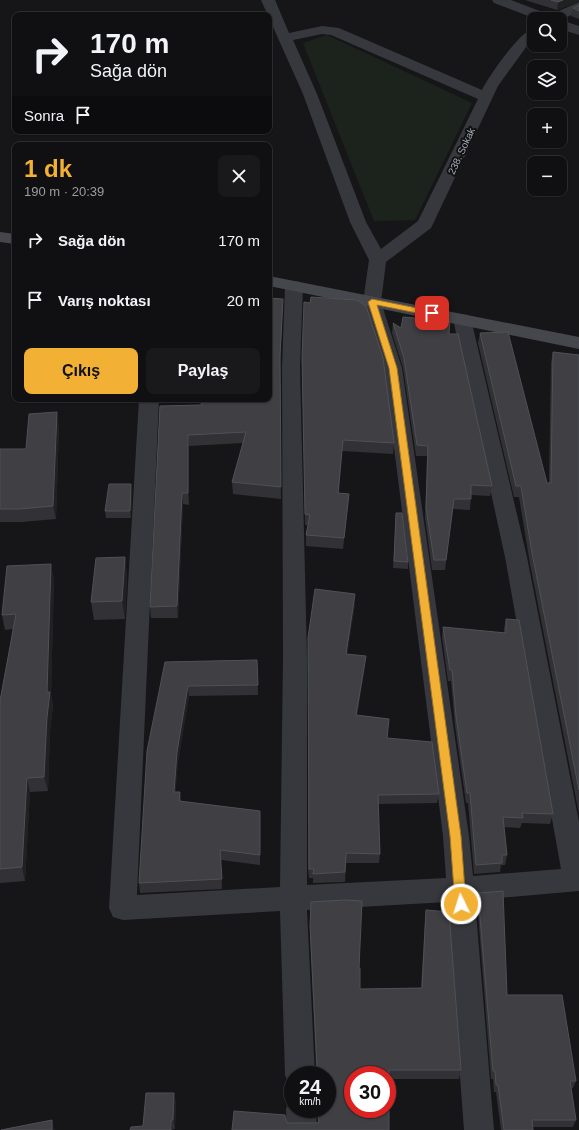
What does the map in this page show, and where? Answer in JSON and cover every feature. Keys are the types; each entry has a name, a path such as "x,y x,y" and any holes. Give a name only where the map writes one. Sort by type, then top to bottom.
{"street":[{"path":"268,0 310,94 358,222 378,260 372,302 393,368 456,836 478,1130"},
{"path":"499,0 530,12"},
{"path":"567,12 579,6"},
{"path":"567,27 579,31"},
{"path":"285,38 322,30 334,31 486,97"},
{"name":"238. Sokak","path":"378,260 425,224 491,86 527,38"},
{"path":"0,237 12,238"},
{"path":"272,282 579,343"},
{"path":"294,286 291,367 295,658 293,898 300,1066"},
{"path":"149,402 123,908 459,889 578,880 516,557 462,319"},
{"path":"301,1118 302,1130"}],"shaded area":[{"path":"327,35 472,103 415,220 374,221 303,43"}],"building":[{"path":"551,0 563,0 558,2"},
{"path":"579,5 579,11 573,8"},
{"path":"311,297 357,300 366,306 383,358 394,443 343,440 338,493 349,494 344,538 306,535 310,515 305,514 302,357 304,302 310,303"},
{"path":"272,298 283,299 280,356 281,487 232,482 246,432 188,435 188,493 182,493 177,606 150,607 160,406 201,405 202,402 272,402"},
{"path":"403,317 450,321 449,334 458,334 492,486 471,485 471,499 454,499 446,560 434,560 426,508 428,446 417,445 404,358 393,323 401,328"},
{"path":"508,332 547,483 551,483 553,352 579,355 579,790 532,553 521,486 516,486 480,333"},
{"path":"57,412 53,506 0,509 0,449 26,449 29,414"},
{"path":"109,484 131,484 130,511 105,511"},
{"path":"396,513 402,513 408,562 394,561"},
{"path":"125,557 122,601 91,602 96,558"},
{"path":"51,564 47,692 50,692 47,717 44,777 27,778 22,867 0,869 0,701 16,614 2,615 7,566"},
{"path":"315,589 355,594 346,654 366,656 356,715 389,719 387,738 432,742 439,794 378,795 380,854 346,853 345,872 313,874 314,869 309,869 308,638"},
{"path":"506,619 519,620 553,814 522,813 523,818 503,817 507,855 502,855 502,863 476,865 470,793 467,793 456,716 452,670 450,670 443,627 506,633"},
{"path":"257,660 258,685 188,686 177,752 174,792 180,792 179,801 260,811 260,855 220,850 222,879 139,883 147,751 165,662"},
{"path":"503,891 507,995 562,995 576,1081 570,1081 576,1120 532,1120 533,1130 504,1130 498,1085 496,1085 495,1071 493,1071 478,893"},
{"path":"345,900 362,901 359,968 360,989 422,988 426,910 449,912 461,1070 396,1070 396,1066 344,1066 344,1118 389,1118 389,1130 232,1130 234,1111 284,1115 287,1123 317,1123 319,1122 319,1118 336,1118 336,1066 317,1066 310,926 311,902"},
{"path":"146,1093 174,1093 171,1130 130,1130 131,1127 143,1126"},
{"path":"52,1120 52,1130 1,1130"}],"route":[{"path":"432,313 372,302 393,368 456,836 461,904"}]}
